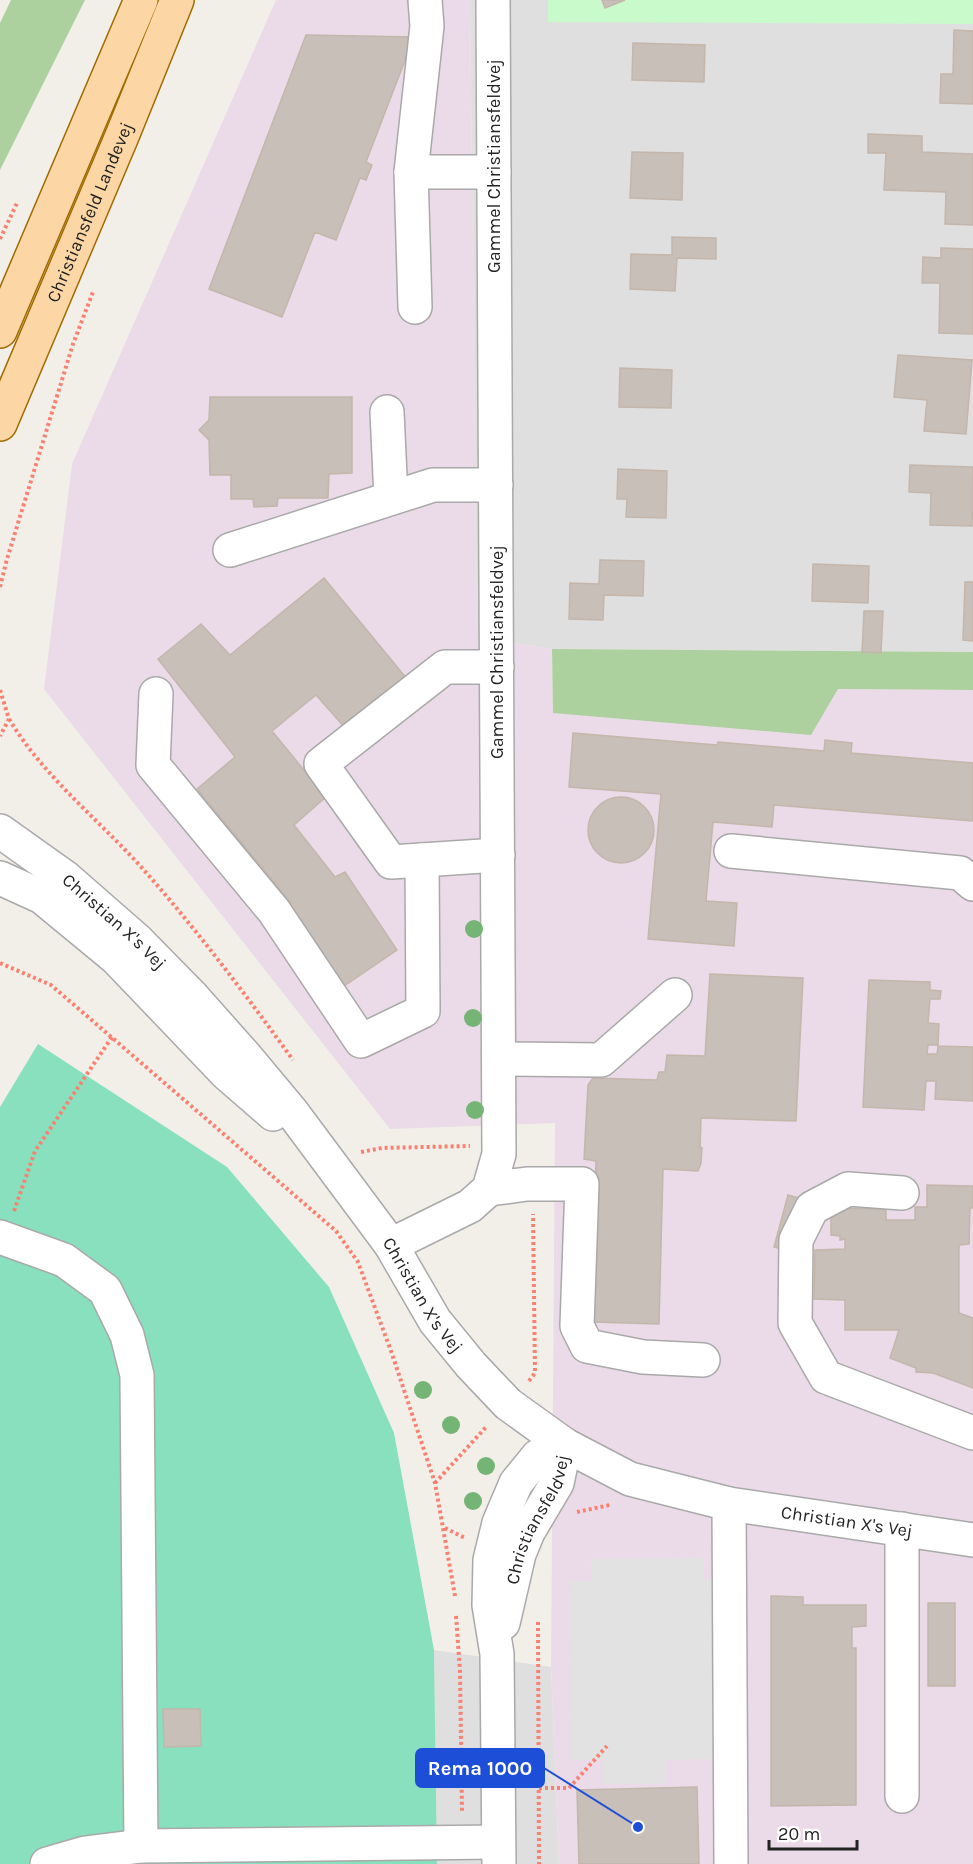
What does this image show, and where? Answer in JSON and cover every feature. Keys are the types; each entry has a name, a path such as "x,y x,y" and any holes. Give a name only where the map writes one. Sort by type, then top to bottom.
{"main road":[{"name":"Christiansfeld Landevej","path":"0,331 141,0"},
{"name":"Christiansfeld Landevej","path":"0,424 177,0"}],"street":[{"path":"415,308 411,172 428,26 425,0"},
{"name":"Gammel Christiansfeldvej","path":"489,1189 499,1154 493,0"},
{"path":"411,172 494,172"},
{"path":"387,412 391,498"},
{"path":"230,550 433,484 496,485"},
{"path":"497,667 445,667 321,764 391,862 498,855"},
{"path":"156,694 153,765 274,911 361,1041 423,1011 422,860"},
{"name":"Christian X's Vej","path":"0,831 66,878 145,948 247,1058 353,1160 391,1245 435,1321 471,1365 508,1404 565,1445 630,1479 729,1504 973,1540"},
{"path":"731,851 960,873 973,884"},
{"path":"0,878 42,897 116,958 227,1074 353,1160"},
{"path":"499,1059 601,1060 675,995"},
{"path":"391,1245 470,1206 489,1189 527,1184 582,1184 577,1326 587,1346 643,1357 703,1360"},
{"path":"902,1193 848,1189 812,1208 796,1240 795,1323 826,1377 973,1433"},
{"path":"2,1238 64,1260 105,1290 127,1335 137,1375 141,1846"},
{"name":"Christiansfeldvej","path":"499,1853 496,1654 489,1605 490,1560 499,1523 516,1483 538,1456 565,1445"},
{"path":"729,1504 731,1864"},
{"path":"902,1529 902,1796"},
{"path":"47,1864 85,1853 141,1846 462,1843 499,1853"}],"path":[{"path":"0,587 73,344 94,289"},
{"path":"0,690 9,719 61,787 143,868 242,989 297,1066"},
{"path":"0,736 9,719"},
{"path":"0,963 51,984 336,1231 358,1262 391,1351 435,1483 456,1603"},
{"path":"2,1238 35,1151 112,1037"},
{"path":"353,1160 382,1148 475,1146 499,1154"},
{"path":"435,1483 535,1373 532,1188 527,1184"},
{"path":"573,1514 612,1504"},
{"path":"456,1614 460,1671 462,1843"},
{"path":"538,1616 539,1864"},
{"path":"539,1788 569,1788 607,1746"}],"shaded area":[{"path":"276,0 470,0 477,637 552,649 553,713 838,689 973,690 973,1864 559,1864 551,1667 555,1123 390,1129 44,689 72,464"},
{"path":"470,0 973,0 973,652 552,649 477,637"},
{"path":"704,1558 704,1580 713,1580 714,1759 667,1760 666,1784 602,1784 602,1760 570,1760 569,1581 592,1581 591,1559"},
{"path":"434,1650 551,1667 559,1864 437,1864"}],"green space":[{"path":"11,0 85,0 0,170 0,23"},
{"path":"548,0 973,0 973,24 548,22"},
{"path":"552,649 973,652 973,690 838,689 811,735 553,713"},
{"path":"38,1044 227,1167 329,1287 394,1433 434,1650 437,1864 0,1864 0,1107"}],"building":[{"path":"602,0 625,0 605,8"},
{"path":"954,30 973,31 973,104 940,103 941,74 953,74"},
{"path":"306,35 414,37 366,162 372,165 366,180 360,178 336,240 315,232 282,317 209,289"},
{"path":"633,43 705,45 704,82 632,80"},
{"path":"868,134 922,136 922,152 973,154 973,225 945,224 946,192 884,190 886,153 868,153"},
{"path":"632,152 683,153 682,200 630,198"},
{"path":"672,237 716,238 716,259 677,258 675,291 630,289 631,254 672,255"},
{"path":"941,248 973,249 973,334 939,333 940,283 922,283 923,257 941,258"},
{"path":"898,355 972,360 966,434 924,431 927,400 894,397"},
{"path":"620,368 672,370 671,408 619,407"},
{"path":"210,397 352,397 352,473 329,474 328,498 278,498 277,506 254,507 253,499 231,499 231,475 210,475 209,440 199,430 209,420"},
{"path":"910,465 973,467 972,526 930,525 931,493 909,492"},
{"path":"618,469 667,471 666,518 626,517 627,499 617,499"},
{"path":"600,560 644,561 643,596 604,595 603,620 569,619 570,583 599,584"},
{"path":"813,564 869,566 868,603 812,601"},
{"path":"324,578 407,679 346,729 316,695 272,731 326,797 294,825 335,877 345,872 397,950 344,986 288,906 291,903 197,789 235,757 158,659 201,624 230,655"},
{"path":"965,582 973,582 973,641 963,640"},
{"path":"864,611 883,611 881,653 862,652"},
{"path":"573,733 824,751 825,740 852,743 851,753 973,763 973,821 774,805 772,827 713,822 706,901 737,903 734,946 648,939 661,794 569,787"},
{"path":"621,797 634,800 644,807 651,817 654,830 651,843 644,853 634,860 621,863 608,860 598,853 591,843 588,830 591,817 598,807 608,800"},
{"path":"710,974 803,978 796,1121 701,1118 700,1147 702,1148 698,1171 663,1169 659,1324 592,1322 596,1161 584,1159 588,1085 593,1078 657,1080 659,1072 665,1072 667,1055 705,1056"},
{"path":"869,980 930,982 930,990 941,991 940,999 930,999 928,1023 939,1024 938,1045 928,1045 927,1054 937,1054 938,1046 973,1047 973,1101 935,1099 936,1081 926,1081 924,1110 863,1107"},
{"path":"927,1185 973,1186 969,1244 959,1245 959,1313 973,1318 973,1388 933,1373 916,1372 916,1368 890,1358 899,1330 845,1330 845,1300 814,1299 815,1250 845,1249 845,1239 840,1240 840,1236 831,1235 831,1208 886,1209 886,1220 915,1220 915,1207 927,1207"},
{"path":"788,1195 799,1198 785,1250 774,1247"},
{"path":"771,1596 803,1597 803,1605 866,1605 866,1626 852,1627 852,1648 856,1648 856,1805 771,1806"},
{"path":"928,1603 955,1603 955,1686 928,1686"},
{"path":"163,1709 200,1709 201,1746 164,1747"},
{"path":"697,1787 699,1864 579,1864 577,1790"}],"place":[{"name":"Rema 1000","path":"638,1827"}]}
